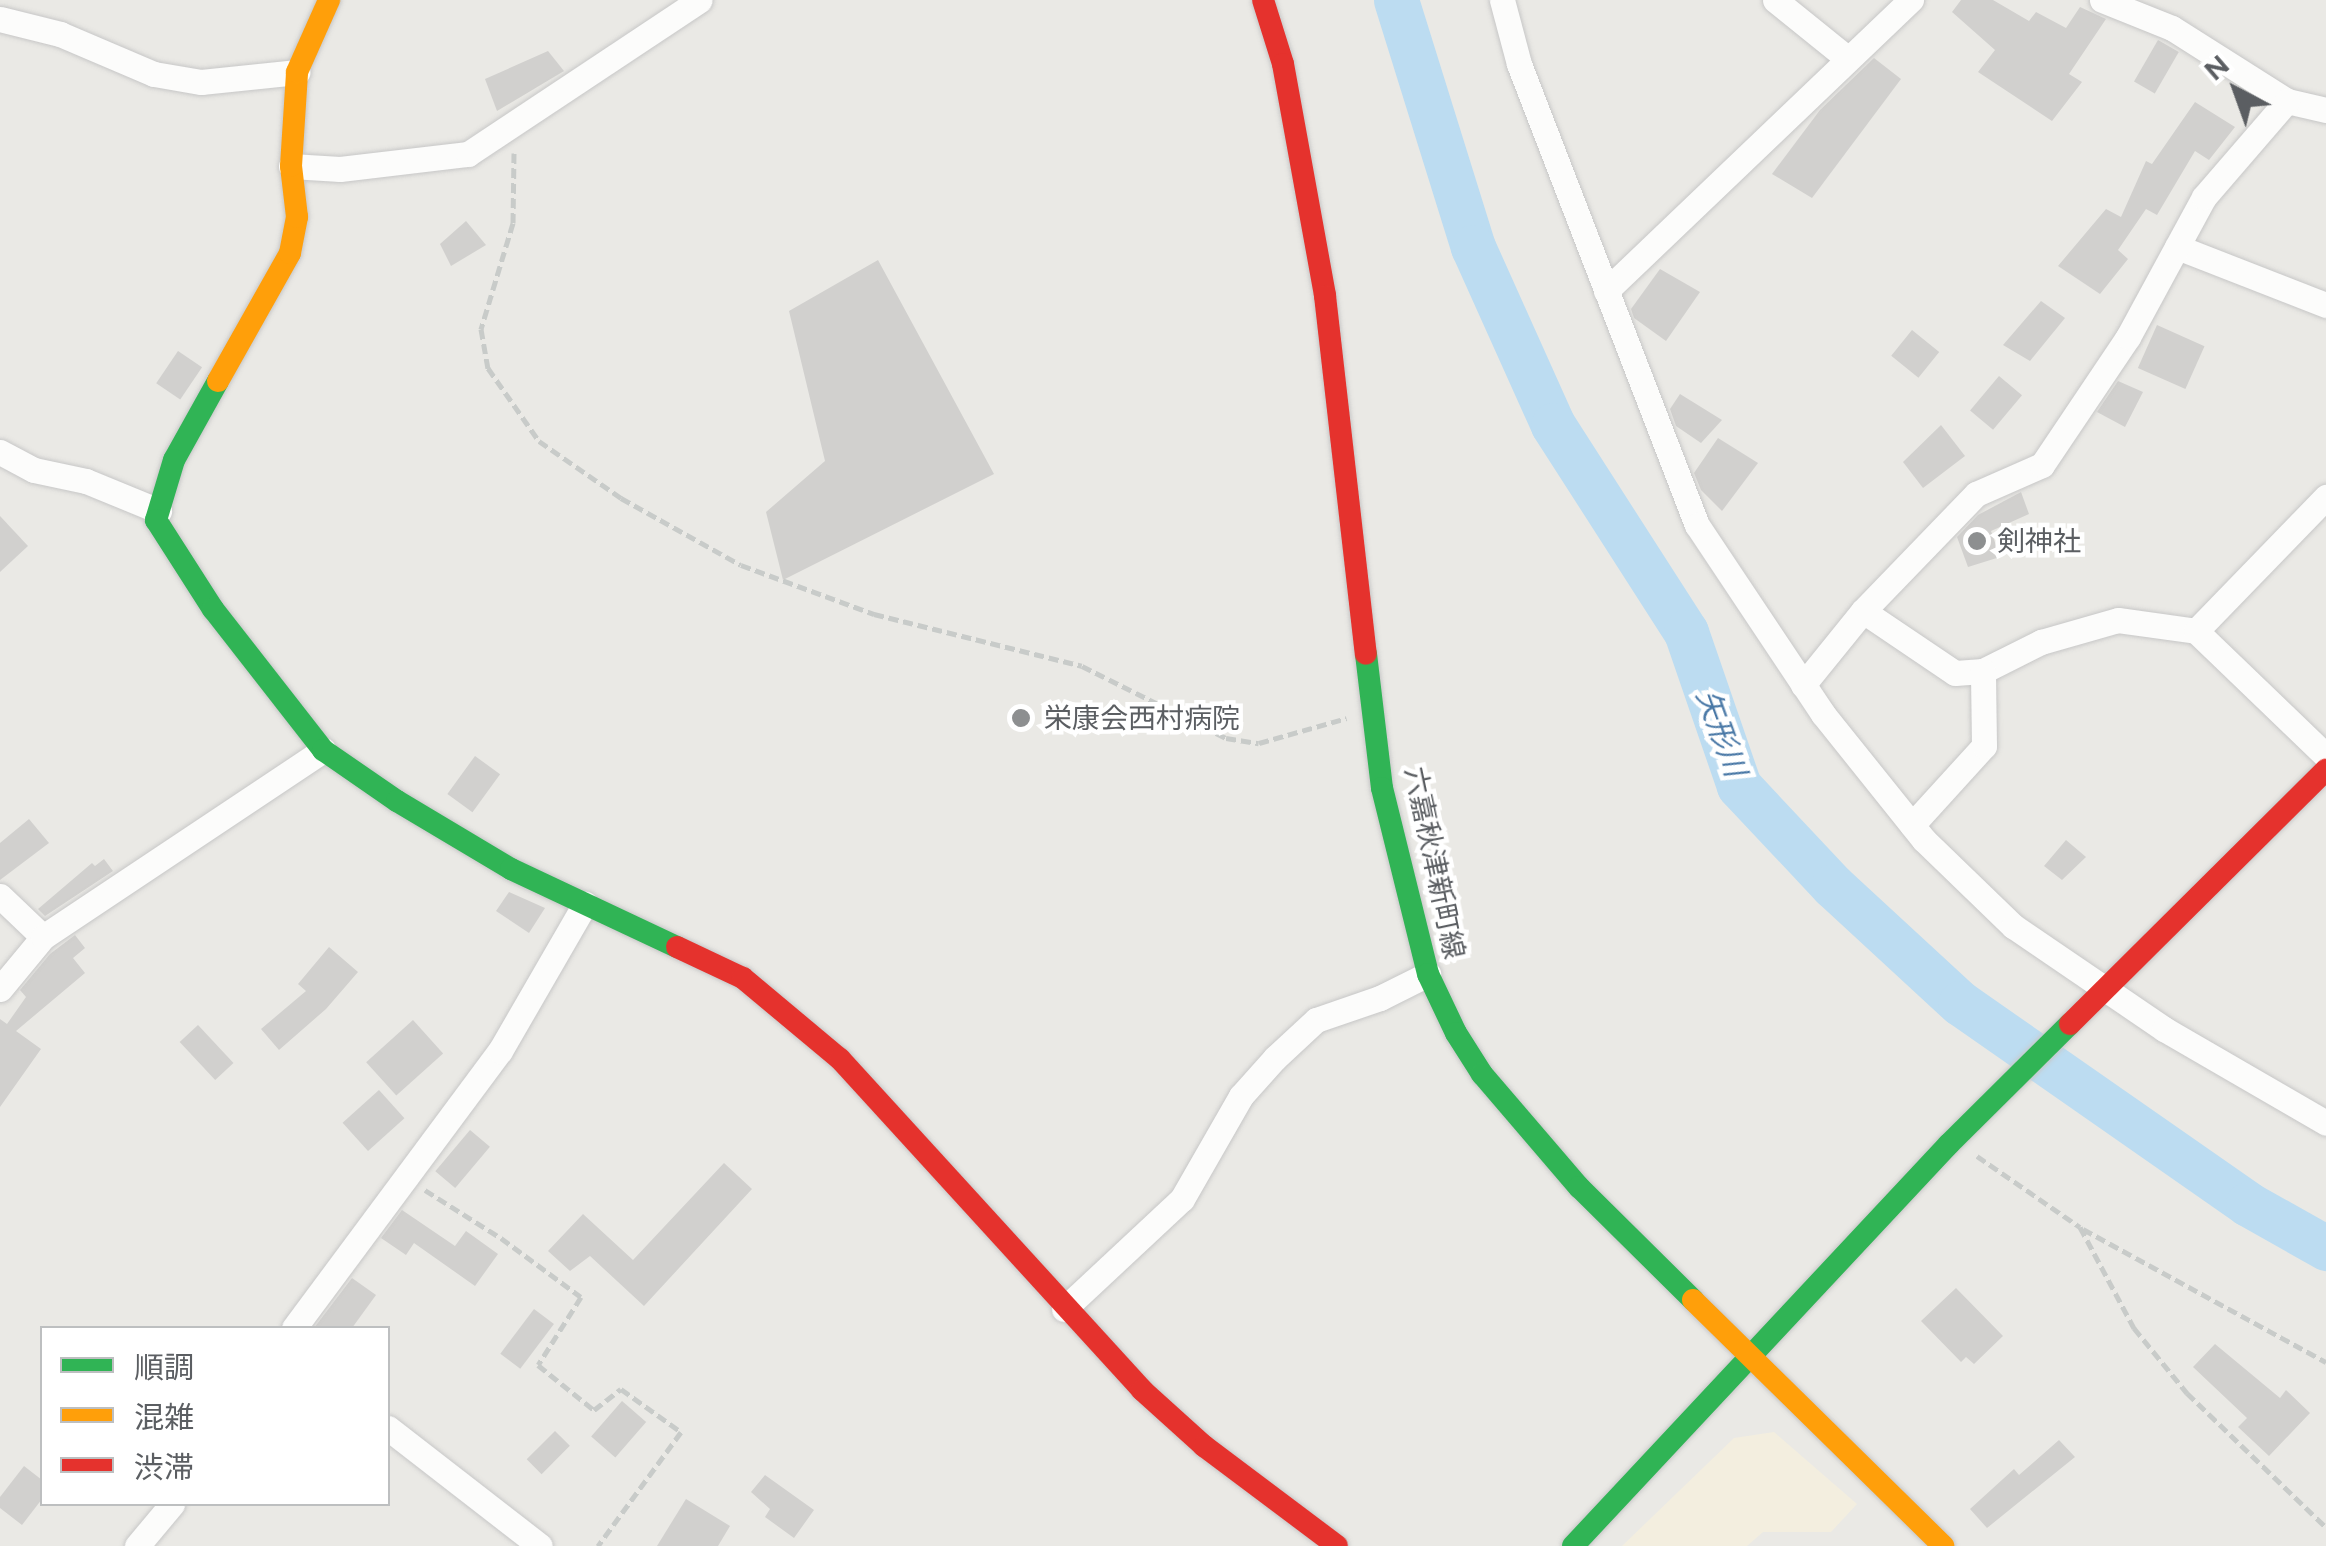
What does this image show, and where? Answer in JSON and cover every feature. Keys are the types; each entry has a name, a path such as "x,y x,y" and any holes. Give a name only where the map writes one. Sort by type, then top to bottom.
{"street":[{"path":"329,0 297,72 291,166 297,218 290,253 174,460 156,520 213,610 323,750 511,869 743,978 789,1014 840,1059 1064,1309 1204,1446 1337,1546"},
{"path":"291,166 340,169 468,154 700,0"},
{"name":"六嘉秋津新町線","path":"1264,0 1283,64 1324,296 1382,788 1428,974 1456,1033 1482,1074 1579,1187 1943,1546"},
{"path":"1502,0 1519,64 1697,524 1803,684 1912,825 2013,926 2164,1029 2326,1122"},
{"path":"1775,0 1847,58"},
{"path":"1606,292 1911,0"},
{"path":"2102,0 2172,28 2287,100 2326,110"},
{"path":"0,19 60,34 170,77 202,82 297,72"},
{"path":"1803,684 1863,611 1976,494 2042,465 2128,337 2204,197 2287,100"},
{"path":"2177,247 2326,305"},
{"path":"0,452 34,470 86,481 158,510"},
{"path":"2196,631 2326,497"},
{"path":"1572,1546 1949,1144 2325,773 2196,631 2118,620 2041,642 1984,671 1955,673 1863,611"},
{"path":"1912,825 1984,746 1984,671"},
{"path":"0,988 43,937 323,750"},
{"path":"0,896 43,937"},
{"path":"295,1326 500,1051 585,904"},
{"path":"1064,1309 1182,1199 1241,1096 1316,1020 1380,998 1428,974"},
{"path":"390,1430 540,1546"},
{"path":"137,1546 170,1506"}],"path":[{"path":"514,124 513,223 481,329 488,368 539,441 620,498 741,565 874,614 1069,662 1226,738 1260,743 1374,710"},
{"path":"1949,1144 1994,1164 2080,1227 2326,1362"},
{"path":"406,1178 502,1238 581,1298 538,1365 594,1410 621,1388 681,1432 598,1546"},
{"path":"2080,1227 2134,1328 2166,1368 2326,1526"}],"shaded area":[{"path":"1774,1432 1857,1504 1831,1532 1763,1532 1747,1546 1622,1546 1734,1438"}],"building":[{"path":"1961,0 1993,0 2029,21 2036,12 2066,28 2080,7 2106,19 2069,74 2082,82 2052,121 1978,72 1995,50 1952,12"},
{"path":"2158,40 2179,52 2155,94 2134,82"},
{"path":"548,51 564,71 497,111 485,79"},
{"path":"1874,58 1901,79 1812,198 1772,174 1820,110"},
{"path":"2195,102 2235,127 2209,160 2195,151 2157,215 2146,209 2118,250 2128,259 2100,294 2058,266 2106,209 2121,217 2146,161 2152,164"},
{"path":"466,221 486,245 451,266 440,244"},
{"path":"878,260 994,474 783,580 766,512 825,461 789,311"},
{"path":"1660,269 1700,292 1666,341 1634,318 1631,309"},
{"path":"2041,301 2065,318 2030,361 2003,345"},
{"path":"2157,325 2205,346 2185,389 2138,368"},
{"path":"1912,330 1939,352 1918,378 1891,356"},
{"path":"178,351 202,367 180,400 156,383"},
{"path":"1999,376 2022,395 1993,430 1970,410"},
{"path":"2118,381 2143,392 2125,427 2097,412"},
{"path":"1680,394 1722,420 1701,443 1676,426 1670,409"},
{"path":"1941,425 1965,456 1923,488 1903,462"},
{"path":"1718,438 1758,463 1722,511 1701,490 1694,473"},
{"name":"剣神社","path":"2021,492 2029,514 1991,531 2000,557 1968,567 1957,537 1978,515"},
{"path":"0,516 28,546 0,572"},
{"path":"475,756 500,774 472,812 447,794"},
{"path":"29,819 49,843 0,880 0,843"},
{"path":"2066,840 2086,857 2062,880 2044,866"},
{"path":"104,859 113,871 45,916 38,909 92,863 95,866"},
{"path":"509,892 545,908 529,933 496,911"},
{"path":"75,935 85,948 73,958 85,973 16,1031 41,1049 0,1107 0,1019 7,1024 26,997 20,990 50,954"},
{"path":"329,947 358,972 326,1009 279,1050 261,1029 306,991 298,984"},
{"path":"413,1020 443,1053 396,1096 366,1062"},
{"path":"198,1025 233,1063 215,1080 180,1042"},
{"path":"379,1090 404,1118 368,1151 343,1123"},
{"path":"470,1130 490,1147 455,1188 435,1171"},
{"path":"724,1163 752,1189 644,1306 590,1256 570,1271 548,1251 583,1214 633,1260"},
{"path":"402,1210 455,1246 466,1231 498,1254 475,1286 414,1243 406,1255 381,1238"},
{"path":"352,1278 376,1295 353,1326 316,1326"},
{"path":"1956,1288 2003,1336 1974,1364 1966,1357 1961,1362 1921,1321"},
{"path":"534,1309 554,1324 520,1369 500,1354"},
{"path":"2215,1344 2280,1398 2286,1390 2310,1413 2269,1456 2238,1427 2247,1418 2193,1367"},
{"path":"622,1401 646,1422 615,1457 591,1436"},
{"path":"555,1431 570,1446 542,1474 527,1459"},
{"path":"2059,1440 2075,1457 1987,1528 1970,1509 2014,1469 2019,1475"},
{"path":"24,1466 40,1478 40,1502 22,1525 0,1508 0,1497"},
{"path":"765,1475 814,1510 794,1538 765,1517 770,1509 751,1492"},
{"path":"686,1499 730,1526 718,1546 657,1546"}],"waterway":[{"name":"矢形川","path":"1396,0 1473,247 1553,425 1686,632 1739,786 1833,886 1960,1003 2248,1204 2326,1248"}],"traffic: fast":[{"path":"218,381 174,460 156,520 213,609 323,750 397,801 511,869 677,947"},
{"path":"1366,654 1382,788 1428,974 1456,1033 1482,1074 1579,1187 1693,1300"},
{"path":"1573,1546 1949,1144 2070,1024"}],"traffic: slow":[{"path":"218,381 290,253 297,217 291,166 297,72 329,0"},
{"path":"1693,1300 1943,1546"}],"traffic: jam":[{"path":"1263,0 1283,64 1325,296 1366,654"},
{"path":"2070,1024 2326,770"},
{"path":"677,947 743,978 840,1059 1142,1390 1204,1446 1337,1546"}],"place":[{"name":"剣神社","path":"1977,541"},
{"name":"栄康会西村病院","path":"1021,718"}]}
